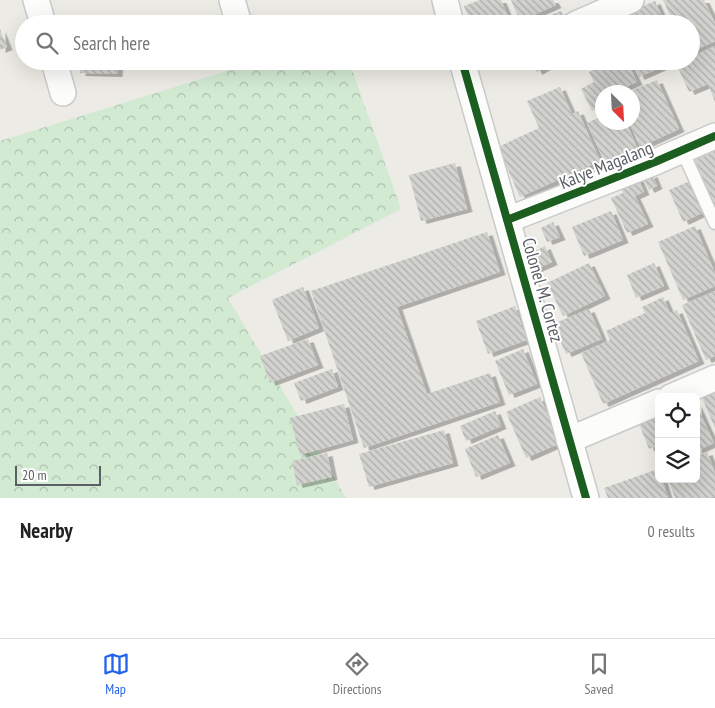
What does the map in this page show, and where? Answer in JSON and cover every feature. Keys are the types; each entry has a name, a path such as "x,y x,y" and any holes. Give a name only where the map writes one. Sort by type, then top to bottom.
{"street":[{"path":"36,0 40,15"},
{"path":"232,0 236,15"},
{"path":"445,0 449,15"},
{"path":"597,15 631,0"},
{"path":"56,70 63,94"},
{"name":"Colonel M. Cortez","path":"465,70 586,498"},
{"name":"Kalye Magalang","path":"508,220 655,162 715,136"},
{"path":"680,393 715,378"},
{"path":"570,440 655,404"}],"lane":[{"path":"682,150 715,223"}],"green space":[{"path":"230,70 352,70 401,209 228,298 346,498 0,498 0,141"}],"building":[{"path":"480,0 501,0 507,15 468,15 464,6"},
{"path":"511,0 553,0 556,5 534,15 517,15"},
{"path":"663,0 704,0 715,23 715,41 700,48 700,15 670,15"},
{"path":"655,1 661,15 621,15"},
{"path":"561,11 563,15 551,15"},
{"path":"0,29 7,47 0,50"},
{"path":"715,46 715,102 708,84 689,92 679,70 700,70 700,53"},
{"path":"80,70 117,70 117,74 80,73"},
{"path":"593,70 631,70 637,82 630,85 595,85 595,110 592,111 581,89 594,82 589,72"},
{"path":"636,70 655,70 639,77"},
{"path":"657,80 679,129 640,147 633,130 640,130 640,87"},
{"path":"560,87 572,114 578,111 600,161 520,197 498,147 539,128 527,101"},
{"path":"595,119 595,130 629,130 637,148 605,163 587,123"},
{"path":"715,151 715,206 695,160"},
{"path":"455,163 467,209 421,221 409,175"},
{"path":"652,174 657,186 649,190 643,178"},
{"path":"638,178 644,192 635,196 648,224 627,233 611,198 623,193 620,186"},
{"path":"690,181 704,212 683,222 669,190"},
{"path":"611,211 623,240 584,256 572,227"},
{"path":"553,222 560,237 547,242 541,228"},
{"path":"695,226 715,273 715,286 683,300 658,242"},
{"path":"487,232 500,272 397,307 427,394 490,373 500,402 364,448 311,291"},
{"path":"545,246 552,262 534,270 527,255"},
{"path":"589,263 605,296 563,316 547,283"},
{"path":"654,263 664,286 636,298 627,275"},
{"path":"303,287 319,328 288,341 272,300"},
{"path":"715,291 715,356 706,360 682,305"},
{"path":"663,297 670,313 677,310 699,361 603,404 581,353 610,340 606,331 645,313 642,307"},
{"path":"515,306 527,340 488,354 476,321"},
{"path":"589,309 602,339 566,354 553,324"},
{"path":"308,339 318,365 270,383 260,356"},
{"path":"523,349 537,384 509,395 495,361"},
{"path":"332,369 338,387 301,401 294,383"},
{"path":"715,387 715,428 700,393"},
{"path":"540,397 560,443 526,458 506,412"},
{"path":"344,404 353,440 300,455 290,418"},
{"path":"495,411 501,426 466,441 460,426"},
{"path":"700,413 714,443 700,449"},
{"path":"655,414 655,447 649,449 638,421"},
{"path":"444,430 453,463 369,487 359,454"},
{"path":"498,435 510,463 476,477 465,449"},
{"path":"707,452 715,473 715,497 675,498 669,483 700,483 700,455"},
{"path":"327,453 332,477 297,485 292,461"},
{"path":"655,470 655,483 663,483 668,498 608,498 604,488"}],"cycle path":[{"path":"465,70 586,498"},
{"path":"507,220 655,162 715,136"}]}
